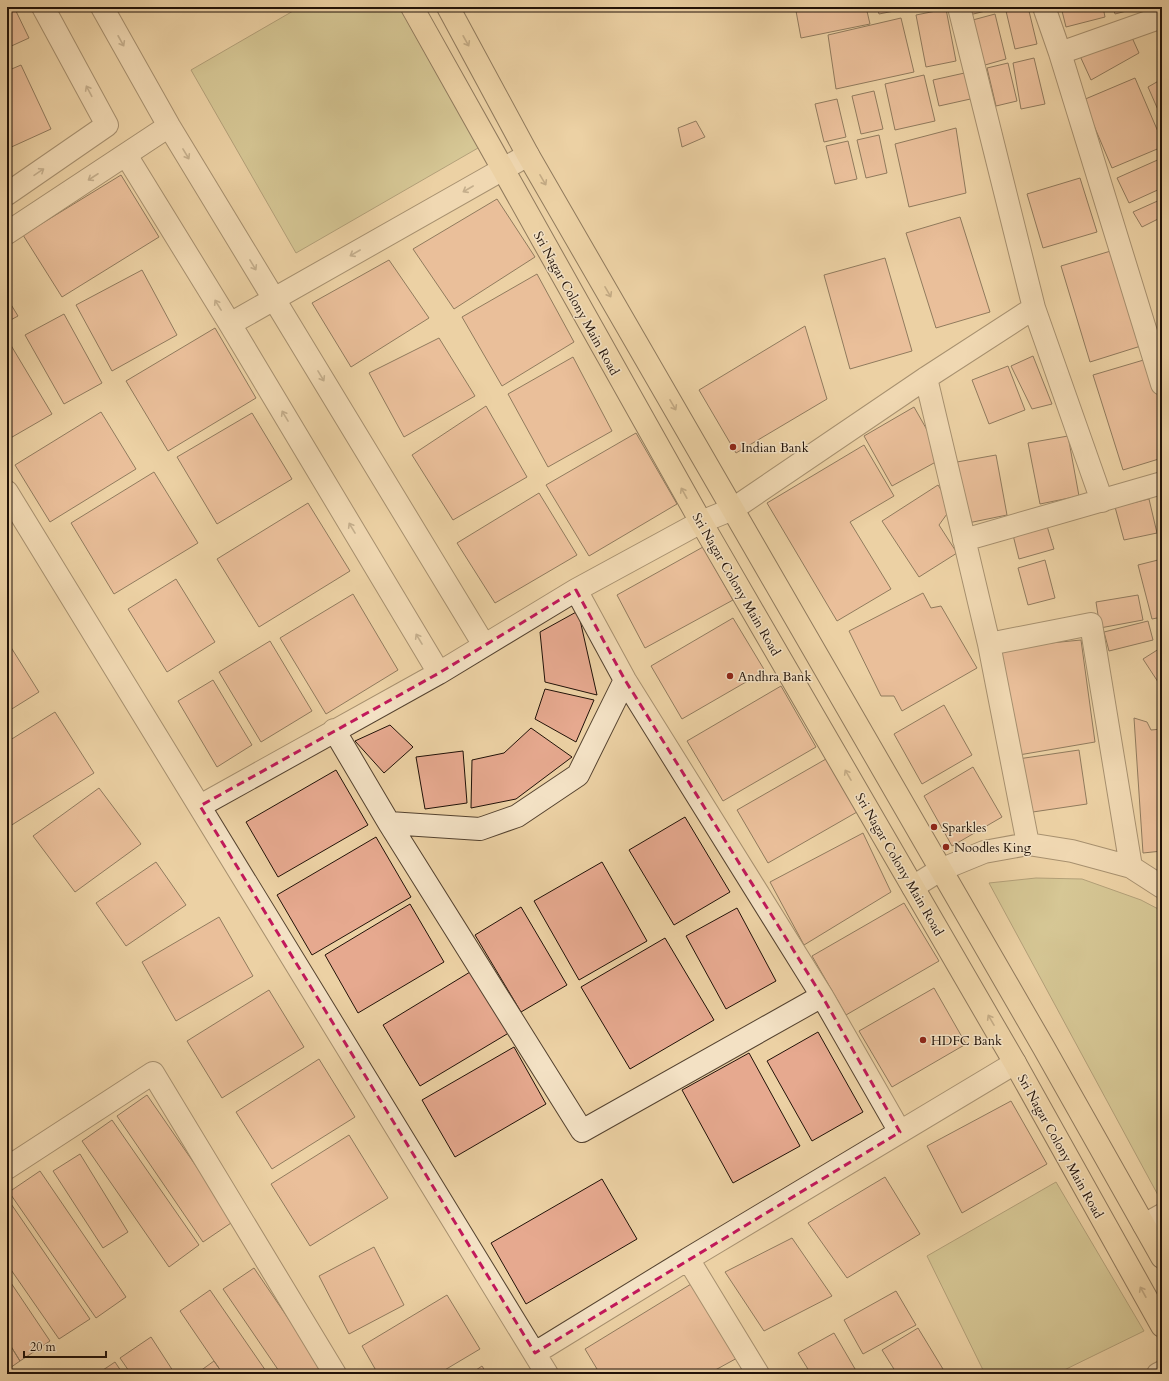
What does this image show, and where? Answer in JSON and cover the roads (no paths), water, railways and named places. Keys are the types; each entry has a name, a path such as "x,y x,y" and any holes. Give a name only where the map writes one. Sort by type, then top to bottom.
{"main road":[{"name":"Sri Nagar Colony Main Road","path":"412,7 701,522 1015,1063 1162,1326"},
{"path":"448,7 528,155 940,870 1153,1220 1162,1257"}],"street":[{"path":"7,194 107,125 44,7"},
{"path":"102,7 169,126 484,645"},
{"path":"959,7 1034,308 1102,501"},
{"path":"1044,7 1060,53 1162,384"},
{"path":"1060,53 1162,17"},
{"path":"7,233 169,126"},
{"path":"126,155 230,324 439,673"},
{"path":"230,324 528,155"},
{"path":"200,806 334,730 439,673 576,590 701,522 733,509 926,378 1034,308"},
{"path":"926,378 988,644 1028,844"},
{"path":"964,540 1162,483"},
{"path":"7,492 547,1374"},
{"path":"576,590 625,680 822,996 900,1132"},
{"path":"988,644 1091,624 1131,867"},
{"path":"389,823 480,829 517,816 578,775 625,680"},
{"path":"334,730 389,823 582,1131 822,996"},
{"path":"913,887 940,870 984,852 1028,844 1072,851 1131,867 1162,887"},
{"path":"535,1353 688,1259 1015,1063"},
{"path":"7,1168 153,1073 335,1374"},
{"path":"688,1259 758,1374"},
{"path":"1158,1374 1162,1372"}],"place":[{"name":"Indian Bank","path":"733,447"},
{"name":"Andhra Bank","path":"730,676"},
{"name":"Sparkles","path":"934,827"},
{"name":"Noodles King","path":"946,847"},
{"name":"HDFC Bank","path":"923,1040"}]}
